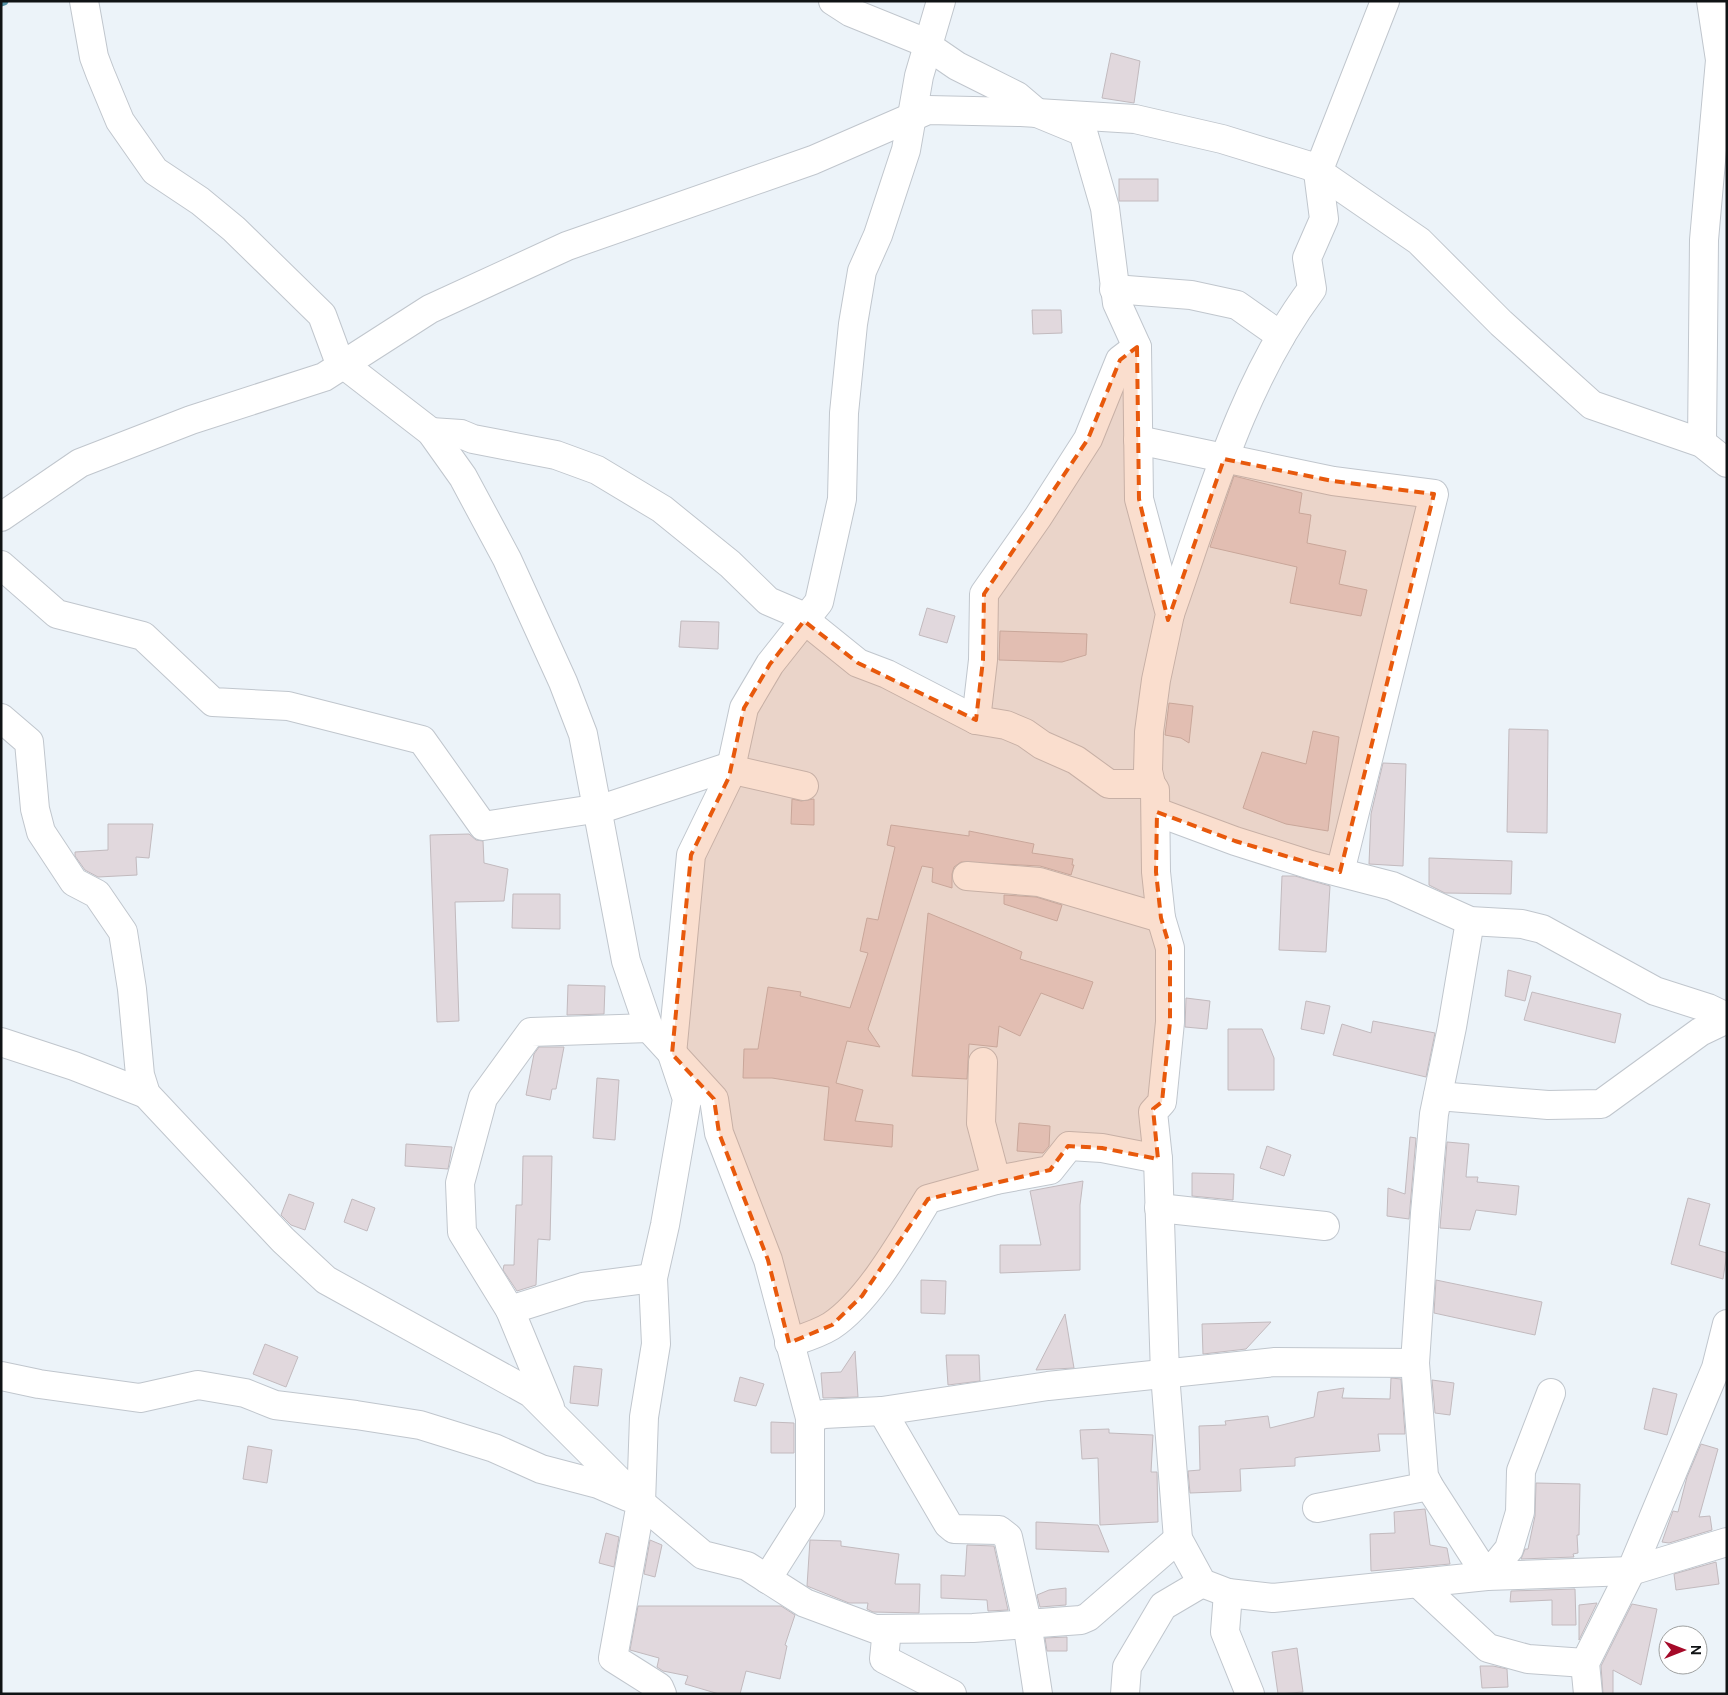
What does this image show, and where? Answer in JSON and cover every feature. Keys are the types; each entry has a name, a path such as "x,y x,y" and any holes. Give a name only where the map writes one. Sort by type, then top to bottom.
{"street":[{"path":"84,1 94,57 106,89 120,121 155,171 200,201 234,229 322,315 339,361 431,432 463,476 503,550 563,682 583,734 626,961 649,1028 714,1099 719,1133 768,1260 810,1418 810,1511 767,1579"},
{"path":"832,1 850,12 928,46 957,66 1017,96 1037,112 1083,132 1105,208 1117,303 1137,347 1139,499 1170,614"},
{"path":"662,1694 659,1687 613,1658 641,1503 644,1417 656,1344 653,1278 687,1099 672,1054 691,855 729,777 744,708 770,664 819,602 842,499 844,413 853,324 862,271 878,234 906,150 919,76 941,1"},
{"path":"1202,1583 1178,1539 1165,1374 1158,1159 1153,1112 1162,1102 1170,1022 1170,948 1161,918 1156,872 1157,812 1155,790 1151,784 1148,771 1149,732 1159,663 1170,614 1224,459 1261,374 1292,317 1312,289 1307,258 1324,219 1318,172 1385,1"},
{"path":"1702,443 1704,240 1720,60 1712,1"},
{"path":"1,517 80,463 191,420 324,377 430,309 567,246 813,160 928,110 1037,112 1135,119 1222,139 1310,166 1419,241 1500,323 1592,405 1702,443 1727,463"},
{"path":"1114,289 1191,296 1237,305 1281,336"},
{"path":"976,720 983,660 984,594 1038,517 1088,439 1120,360 1137,347"},
{"path":"431,432 461,434 474,440 556,455 597,470 662,509 730,564 768,601 789,610 804,620 858,663 887,674 976,720 1006,725 1024,733 1042,745 1076,760 1109,784 1151,784"},
{"path":"1138,440 1333,481 1434,494 1340,872"},
{"path":"1,565 57,614 143,636 213,702 288,706 422,740 482,826 607,807 725,768 804,786"},
{"path":"1,718 29,742 35,809 40,832 74,882 98,894 123,932 132,989 140,1074 146,1094"},
{"path":"1157,812 1234,841 1392,886 1470,921 1522,924 1542,929 1655,991 1708,1008 1727,1018"},
{"path":"967,876 1039,882 1161,918"},
{"path":"1470,921 1434,1114 1415,1363 1423,1464 1429,1486 1487,1576"},
{"path":"1438,1096 1548,1104 1602,1104 1700,1032 1727,1018"},
{"path":"551,1411 510,1310 462,1232 460,1183 483,1098 531,1032 649,1028"},
{"path":"1,1042 74,1066 146,1094 283,1240 326,1280 531,1392 587,1451 641,1503 703,1555 738,1563 806,1603 875,1629 973,1628 1027,1622 1082,1620 1112,1597 1178,1539"},
{"path":"983,1062 980,1123 996,1180"},
{"path":"789,1343 813,1336 832,1325 862,1296 899,1247 928,1199 996,1180 1050,1170 1069,1146 1102,1148 1158,1159"},
{"path":"1159,1208 1325,1226"},
{"path":"510,1310 582,1286 653,1278"},
{"path":"1588,1694 1585,1663 1631,1571 1716,1368 1727,1324"},
{"path":"810,1418 824,1414 882,1411 1048,1386 1286,1361 1415,1363"},
{"path":"1,1376 39,1384 140,1398 198,1385 245,1392 275,1405 420,1425 494,1448 541,1469 598,1484 641,1503"},
{"path":"1487,1576 1509,1549 1520,1512 1521,1471 1551,1394"},
{"path":"882,1411 948,1524 954,1529 999,1530 1008,1537 1027,1622 1038,1694"},
{"path":"1317,1508 1429,1486"},
{"path":"1112,1597 1202,1583 1228,1593 1273,1598 1487,1576 1631,1571 1727,1542"},
{"path":"1125,1694 1127,1667 1163,1606 1202,1583"},
{"path":"1418,1583 1488,1648 1528,1659 1585,1663"},
{"path":"1228,1593 1226,1632 1250,1694"},
{"path":"887,1629 884,1659 952,1694"}],"highlighted area":[{"path":"1137,347 1139,499 1168,620 1224,459 1333,481 1434,494 1340,872 1235,841 1157,812 1156,872 1161,918 1170,948 1170,1022 1162,1102 1153,1109 1158,1159 1102,1148 1068,1146 1050,1170 928,1199 862,1296 832,1325 789,1343 768,1260 719,1133 714,1099 672,1054 691,855 729,777 744,708 770,664 804,621 858,663 976,720 983,660 984,594 1088,439 1120,360"}],"building":[{"path":"1111,53 1140,61 1134,103 1102,98"},
{"path":"1119,179 1158,179 1158,201 1119,201"},
{"path":"1032,310 1061,310 1062,333 1033,334"},
{"path":"1234,476 1302,493 1299,513 1311,515 1307,543 1346,551 1339,584 1367,590 1361,616 1290,603 1297,567 1210,547"},
{"path":"927,608 955,616 947,643 919,635"},
{"path":"681,621 719,622 718,649 679,647"},
{"path":"1000,631 1087,634 1086,655 1062,662 999,660"},
{"path":"1169,703 1193,706 1189,743 1181,738 1165,735"},
{"path":"1509,729 1548,730 1547,833 1507,832"},
{"path":"1313,731 1339,737 1328,831 1286,824 1243,808 1262,752 1306,764"},
{"path":"1383,763 1406,764 1403,866 1369,864 1371,814"},
{"path":"792,799 801,801 814,799 814,825 791,824"},
{"path":"108,824 153,824 149,858 136,857 137,875 98,877 85,870 75,856 75,852 108,850"},
{"path":"891,825 969,836 969,831 1034,844 1032,853 1073,859 1072,865 1074,865 1071,875 1040,866 961,862 954,867 952,888 932,882 933,868 922,866 868,1029 880,1047 847,1041 836,1083 863,1090 855,1121 893,1125 892,1147 824,1140 829,1087 772,1078 743,1078 744,1049 758,1049 768,987 801,992 800,996 850,1008 868,953 860,951 867,918 878,920 895,847 887,845"},
{"path":"469,834 476,840 483,841 484,863 508,869 504,901 455,902 459,1021 437,1022 430,835"},
{"path":"1429,858 1512,861 1511,894 1445,893 1429,885"},
{"path":"1282,876 1295,876 1330,886 1326,952 1279,950"},
{"path":"513,894 560,894 560,929 512,928"},
{"path":"1004,895 1036,897 1062,905 1057,921 1004,904"},
{"path":"928,913 1022,952 1020,959 1093,982 1083,1009 1041,993 1020,1036 999,1026 997,1047 969,1044 967,1079 912,1076"},
{"path":"1508,970 1531,976 1525,1001 1505,996"},
{"path":"568,985 605,986 604,1014 567,1015"},
{"path":"1532,992 1621,1014 1615,1043 1524,1020"},
{"path":"1186,998 1210,1001 1207,1029 1185,1027"},
{"path":"1306,1001 1330,1006 1324,1034 1301,1029"},
{"path":"1373,1021 1435,1033 1426,1077 1333,1055 1342,1024 1371,1033"},
{"path":"1228,1029 1262,1029 1274,1058 1274,1090 1228,1090"},
{"path":"539,1047 564,1047 556,1089 552,1089 550,1100 526,1095 534,1054"},
{"path":"597,1078 619,1080 615,1140 593,1138"},
{"path":"1019,1123 1050,1126 1049,1146 1043,1153 1017,1151"},
{"path":"1410,1137 1416,1138 1409,1219 1387,1216 1388,1188 1405,1194"},
{"path":"1447,1142 1469,1144 1466,1177 1478,1177 1477,1182 1519,1186 1516,1215 1476,1210 1470,1230 1440,1228"},
{"path":"406,1144 452,1147 448,1169 405,1166"},
{"path":"1267,1146 1291,1155 1284,1176 1260,1168"},
{"path":"523,1156 552,1156 550,1240 538,1239 536,1285 517,1291 503,1270 504,1265 514,1265 516,1205 522,1205"},
{"path":"1192,1173 1234,1174 1233,1200 1192,1196"},
{"path":"1083,1181 1080,1205 1080,1270 1000,1273 1000,1245 1041,1245 1030,1191"},
{"path":"289,1194 314,1203 305,1230 291,1225 281,1215"},
{"path":"1688,1198 1710,1204 1699,1245 1727,1253 1723,1279 1671,1264"},
{"path":"352,1199 375,1208 367,1231 344,1222"},
{"path":"921,1280 946,1281 945,1314 921,1313"},
{"path":"1436,1280 1542,1302 1535,1335 1434,1313"},
{"path":"1065,1314 1074,1368 1036,1370"},
{"path":"1271,1322 1246,1349 1203,1354 1202,1324"},
{"path":"265,1344 298,1357 286,1387 253,1374"},
{"path":"855,1351 858,1397 823,1398 821,1373 841,1372"},
{"path":"946,1355 979,1355 980,1381 948,1385"},
{"path":"574,1366 602,1369 598,1406 570,1403"},
{"path":"740,1377 764,1384 756,1406 734,1401"},
{"path":"1391,1378 1401,1379 1405,1434 1378,1434 1380,1451 1299,1457 1295,1458 1295,1466 1240,1469 1241,1491 1190,1493 1188,1471 1200,1470 1199,1426 1226,1425 1225,1421 1268,1416 1270,1428 1314,1417 1318,1392 1344,1388 1342,1398 1390,1399"},
{"path":"1432,1380 1454,1383 1450,1415 1435,1413"},
{"path":"1653,1388 1677,1394 1667,1435 1644,1429"},
{"path":"771,1422 794,1423 794,1453 771,1453"},
{"path":"1109,1429 1109,1433 1153,1435 1151,1472 1157,1472 1158,1522 1100,1525 1098,1458 1082,1459 1080,1430"},
{"path":"1701,1444 1718,1449 1699,1517 1710,1516 1712,1530 1669,1543 1662,1542 1673,1511 1678,1512 1687,1477"},
{"path":"248,1446 272,1450 267,1483 243,1479"},
{"path":"1536,1483 1580,1484 1579,1535 1577,1535 1578,1553 1573,1554 1574,1557 1521,1559 1525,1549 1528,1549 1535,1516"},
{"path":"1425,1509 1430,1545 1447,1548 1450,1564 1371,1571 1370,1534 1395,1533 1394,1512"},
{"path":"1036,1522 1098,1525 1109,1552 1036,1549"},
{"path":"606,1533 619,1537 614,1567 599,1563"},
{"path":"650,1540 662,1545 655,1577 644,1574"},
{"path":"810,1540 841,1541 841,1546 899,1554 895,1584 920,1584 919,1613 873,1612 867,1609 868,1603 849,1603 807,1586"},
{"path":"967,1545 994,1546 1008,1610 988,1611 987,1600 941,1598 941,1575 965,1576"},
{"path":"1716,1562 1719,1584 1676,1590 1674,1574"},
{"path":"1066,1588 1066,1605 1040,1607 1037,1595 1049,1590"},
{"path":"1575,1589 1576,1625 1552,1625 1552,1600 1510,1602 1511,1591"},
{"path":"1597,1603 1579,1640 1579,1605"},
{"path":"1632,1604 1657,1609 1641,1685 1613,1670 1613,1694 1603,1694 1601,1666"},
{"path":"638,1606 781,1606 795,1615 785,1645 787,1646 780,1679 746,1671 740,1694 719,1694 685,1684 688,1676 663,1671 657,1667 659,1658 630,1650"},
{"path":"1067,1637 1067,1651 1047,1651 1045,1638"},
{"path":"1297,1648 1303,1692 1278,1694 1272,1652"},
{"path":"1480,1666 1507,1669 1508,1687 1482,1688"}]}
